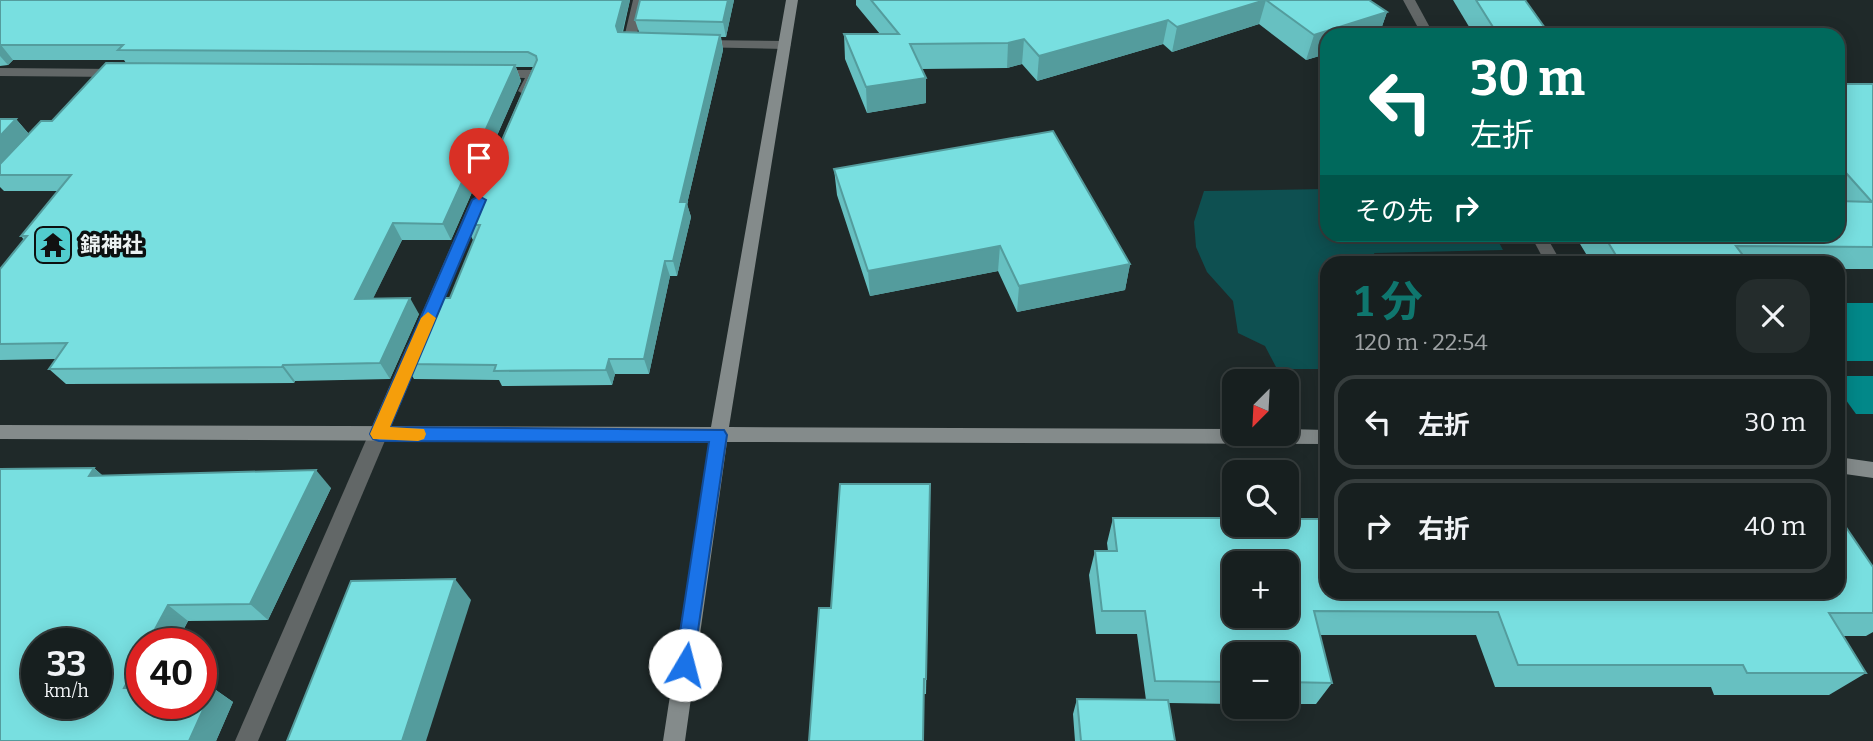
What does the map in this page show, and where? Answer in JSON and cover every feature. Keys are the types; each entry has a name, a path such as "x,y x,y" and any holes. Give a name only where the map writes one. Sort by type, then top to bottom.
{"street":[{"path":"639,0 629,42 655,43"},
{"path":"674,741 719,435 792,0"},
{"path":"1409,0 1424,28"},
{"path":"681,43 785,45"},
{"path":"0,72 97,78 130,73"},
{"path":"477,74 533,74 517,112"},
{"path":"246,741 484,187"},
{"path":"0,432 1320,438"},
{"path":"1845,466 1873,470"}],"shaded area":[{"path":"1320,189 1320,242 1499,242 1503,250 1320,256 1320,369 1277,369 1265,346 1238,333 1233,301 1207,272 1196,247 1194,222 1204,191"},
{"path":"1845,303 1873,303 1873,361 1845,361"},
{"path":"1845,376 1873,376 1873,414 1856,414 1845,399"}],"building":[{"path":"0,0 623,0 616,26 618,32 720,35 680,202 687,202 673,261 665,261 644,359 609,359 606,370 494,371 496,365 405,364 433,298 450,298 480,225 465,225 537,60 536,56 528,52 118,50 123,45 0,45"},
{"path":"640,0 728,0 723,22 635,20"},
{"path":"871,0 1265,0 1177,27 1168,20 1039,56 1024,39 1008,43 910,44 926,78 866,87 844,34 899,34"},
{"path":"1266,0 1369,0 1387,12 1336,28 1320,28 1320,33 1314,35"},
{"path":"1476,0 1525,0 1545,28 1494,28"},
{"path":"106,63 515,65 443,224 393,223 355,299 410,298 380,363 282,367 49,369 67,343 0,344 0,269 27,236 21,236 71,175 0,175 0,164 41,121 52,121"},
{"path":"1845,84 1873,84 1873,247 1736,246 1744,256 1616,256 1608,242 1845,242 1845,201 1872,202 1845,172"},
{"path":"0,119 16,119 0,136"},
{"path":"1053,131 1130,264 1019,286 1000,246 868,271 834,169"},
{"path":"94,468 89,476 316,470 250,604 168,605 156,628 126,628 126,719 199,719 189,741 0,741 0,469"},
{"path":"840,484 930,484 923,741 809,741 819,608 831,608"},
{"path":"1113,518 1222,518 1222,537 1299,537 1299,519 1320,519 1320,599 1845,599 1845,526 1873,567 1873,613 1829,613 1866,673 1747,673 1743,665 1518,665 1498,612 1314,611 1332,683 1299,682 1299,642 1222,642 1222,682 1155,681 1145,611 1102,611 1095,551 1117,551"},
{"path":"455,579 402,741 287,741 351,581"},
{"path":"1077,699 1168,700 1175,741 1081,741"}],"slow traffic":[{"path":"418,434 379,434 428,318"}],"place":[{"name":"錦神社","path":"53,245"}],"route":[{"path":"479,200 379,434 719,435 685,665"}]}
